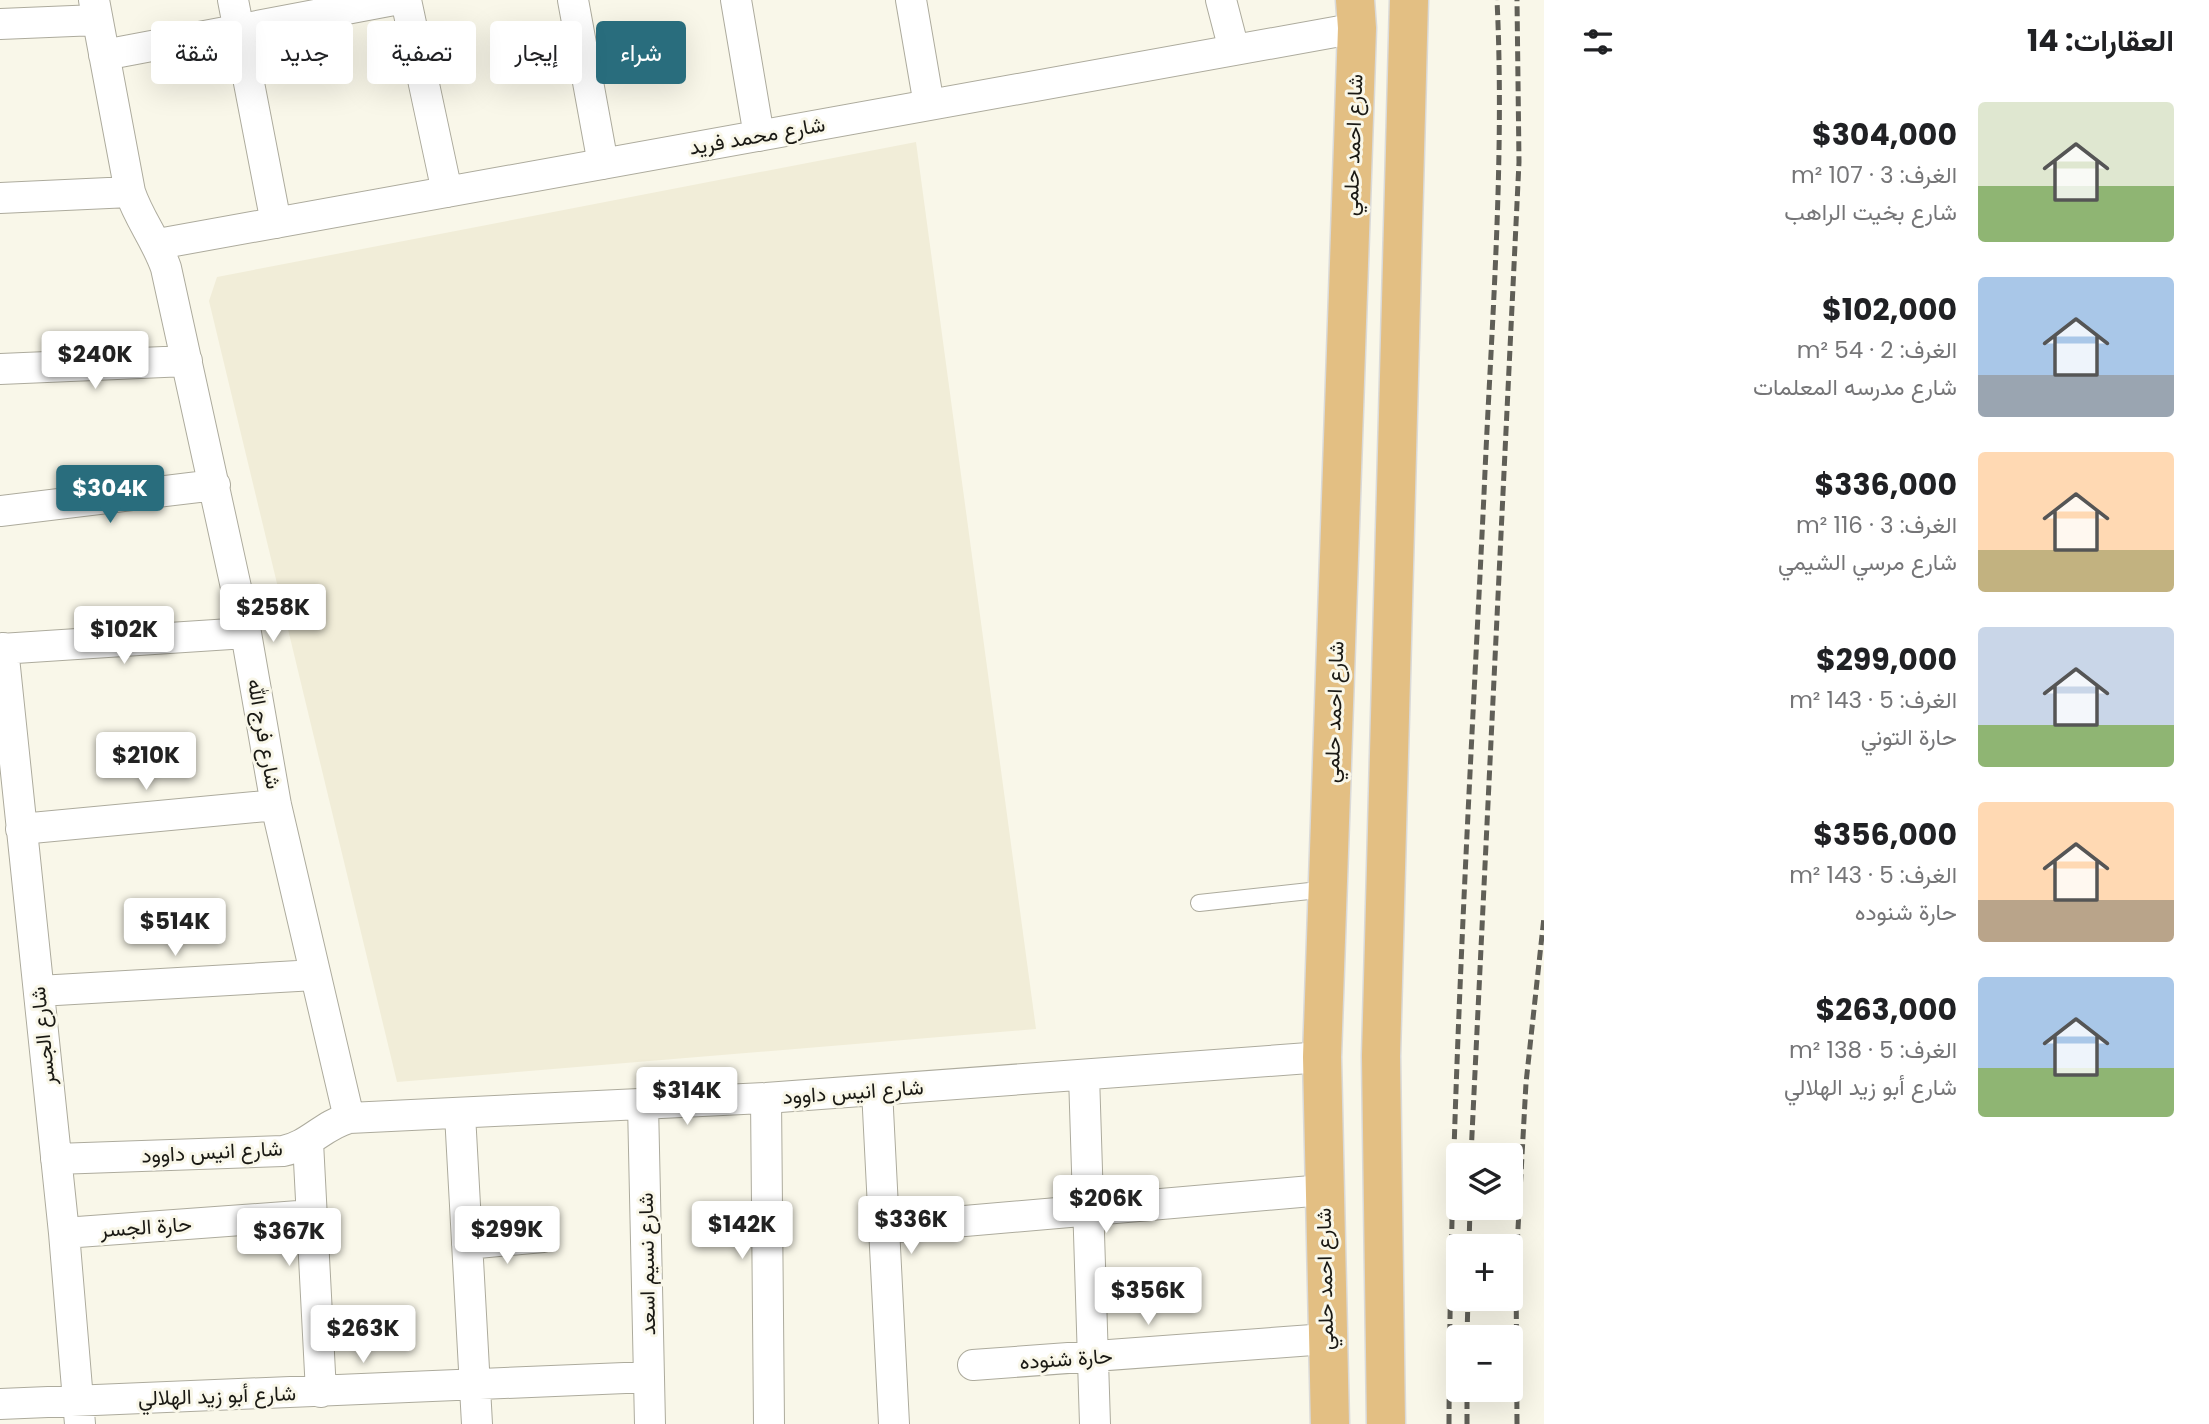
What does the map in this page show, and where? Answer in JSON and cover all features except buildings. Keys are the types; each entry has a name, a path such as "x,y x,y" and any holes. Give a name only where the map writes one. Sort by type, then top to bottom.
{"main road":[{"path":"1386,1424 1381,1056 1409,0"},
{"name":"شارع احمد حلمي","path":"1330,1424 1326,1339 1322,1057 1356,14"}],"street":[{"path":"233,0 237,21"},
{"path":"242,28 394,0"},
{"path":"405,0 447,192"},
{"path":"573,0 603,164"},
{"path":"736,0 760,136"},
{"path":"911,0 929,105"},
{"path":"1221,0 1234,50"},
{"path":"0,24 95,10"},
{"name":"شارع فرج الله","path":"95,10 130,192 138,214 158,244 187,361 246,633 276,805 349,1118"},
{"name":"شارع محمد فريد","path":"158,244 1234,50 1356,14"},
{"path":"242,45 276,223"},
{"path":"104,55 151,46"},
{"path":"0,198 130,192"},
{"path":"0,369 187,361"},
{"path":"0,511 215,485"},
{"path":"1,648 246,633"},
{"name":"شارع الجسر","path":"1,648 64,1233 79,1412"},
{"path":"22,829 276,805"},
{"path":"39,991 315,975"},
{"name":"شارع انيس داوود","path":"56,1159 283,1150 308,1142 334,1122 349,1118 766,1098 1322,1057"},
{"path":"1084,1075 1096,1424"},
{"path":"877,1090 894,1424"},
{"path":"766,1098 769,1424"},
{"name":"شارع نسيم اسعد","path":"643,1104 650,1424"},
{"path":"460,1114 477,1424"},
{"path":"308,1142 321,1392"},
{"path":"884,1228 1323,1190"},
{"name":"حارة الجسر","path":"64,1233 312,1215"},
{"path":"467,1244 542,1237"},
{"name":"حارة شنوده","path":"973,1365 1326,1339"},
{"name":"شارع أبو زيد الهلالي","path":"0,1404 79,1412 321,1392 649,1377"}],"lane":[{"path":"1199,903 1328,890"}],"shaded area":[{"path":"916,142 1036,1029 397,1082 209,301 217,277"}],"railway":[{"path":"1449,1424 1457,1075 1498,185 1497,0"},
{"path":"1472,1143 1519,162 1517,0"},
{"path":"1517,1424 1516,1265 1526,1083 1544,917"},
{"path":"1469,1234 1470,1220"},
{"path":"1467,1325 1468,1311"},
{"path":"1467,1402 1467,1424"}]}
